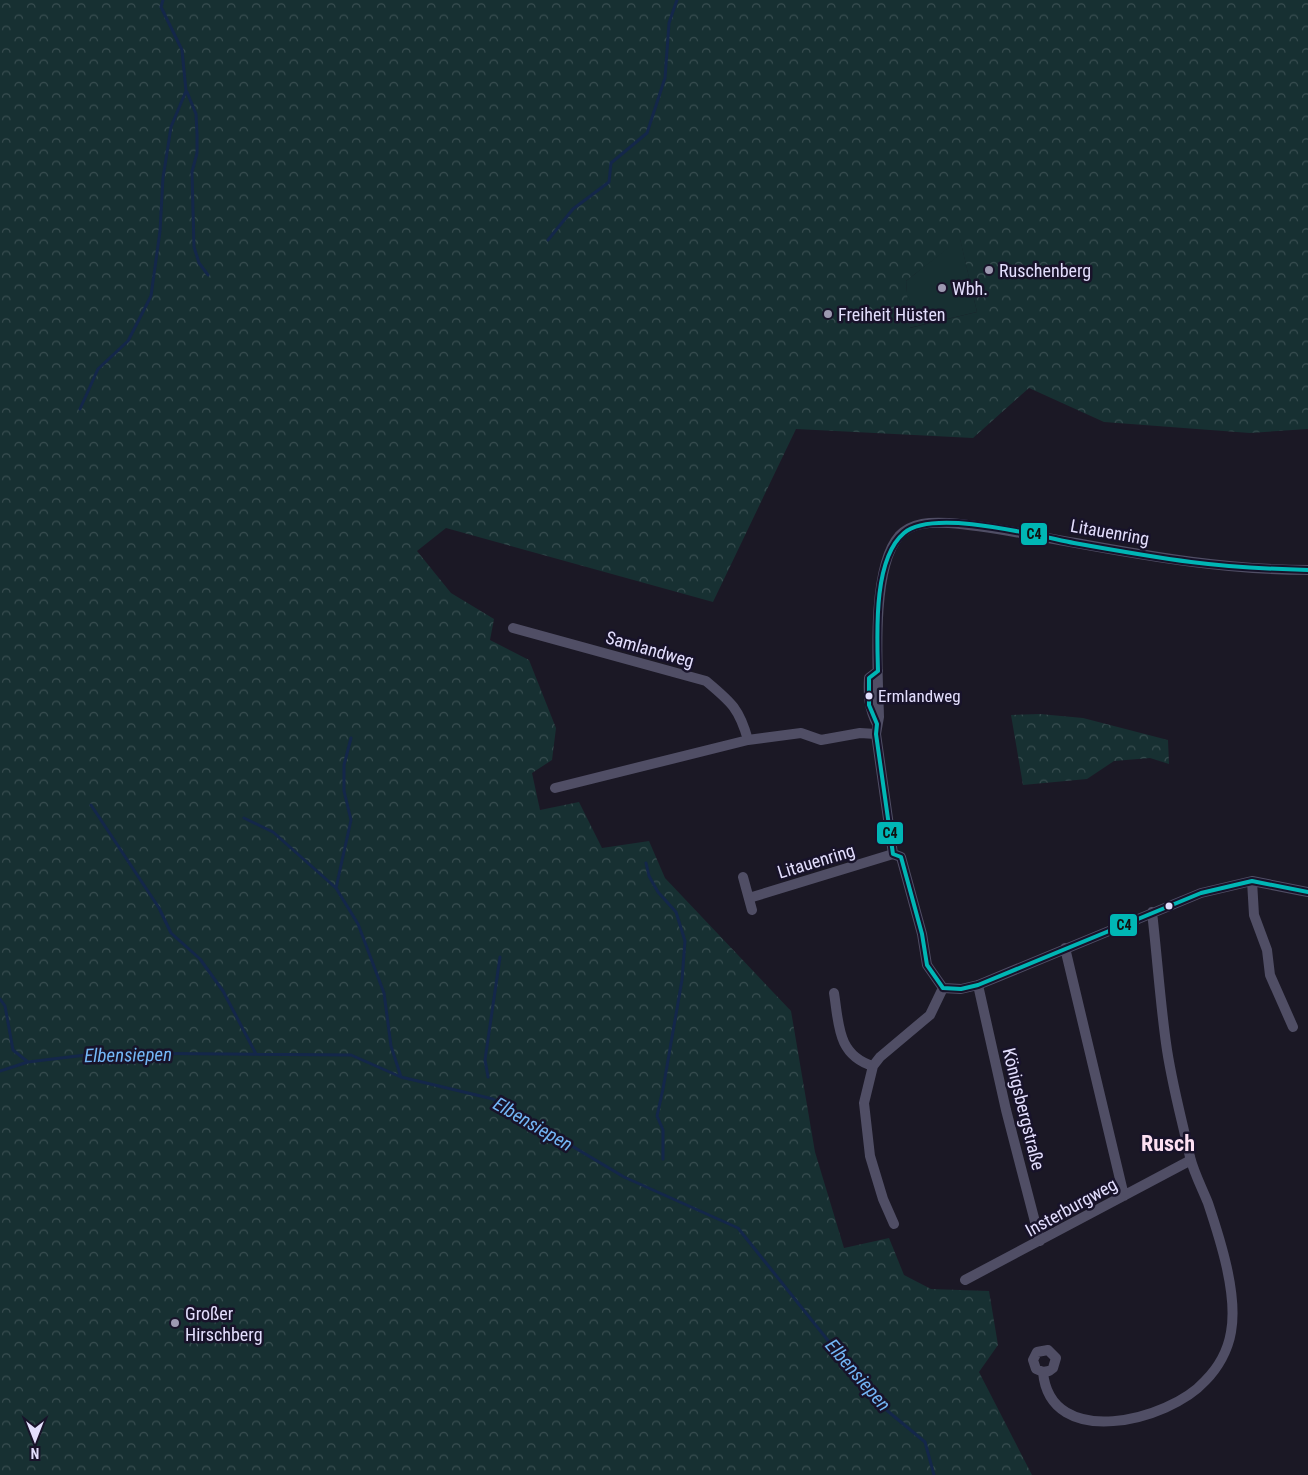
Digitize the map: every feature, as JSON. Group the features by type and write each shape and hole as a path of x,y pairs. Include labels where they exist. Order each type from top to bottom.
{"street":[{"name":"Litauenring","path":"893,854 877,729 870,711 868,684 869,678 878,671 879,604 887,559 900,536 919,524 948,523 1018,532 1198,563 1262,569 1308,570"},
{"name":"Samlandweg","path":"514,628 706,682 727,699 741,716 748,740"},
{"path":"555,788 748,740 801,733 821,740 877,729"},
{"name":"Litauenring","path":"749,898 893,854 901,857 922,934 927,965 943,988"},
{"path":"743,877 752,910"},
{"path":"894,1224 883,1199 867,1140 864,1103 873,1066 880,1057 930,1015 943,988 961,989 978,985 1201,893 1252,881 1308,892"},
{"path":"1252,881 1254,915 1267,950 1270,975 1293,1028"},
{"path":"1043,1372 1045,1389 1056,1405 1069,1413 1085,1420 1127,1421 1151,1414 1181,1400 1205,1382 1223,1358 1231,1333 1234,1307 1223,1257 1208,1205 1191,1160 1166,1044 1152,912"},
{"path":"1065,948 1124,1196"},
{"name":"Königsbergstraße","path":"978,985 1006,1110 1040,1241"},
{"path":"834,993 843,1044 858,1062 873,1066"},
{"name":"Insterburgweg","path":"965,1280 1191,1160"}],"green space":[{"path":"0,0 1308,0 1308,429 1250,433 1104,422 1029,388 973,438 796,429 713,602 446,528 417,551 451,593 494,619 490,640 529,660 556,728 552,760 532,773 540,810 579,802 602,848 649,841 665,878 791,1011 815,1152 844,1248 889,1238 904,1275 931,1289 989,1291 998,1345 979,1372 1032,1475 0,1475","holes":["960,239 977,312 910,328 906,281"]},
{"path":"960,238 977,312 909,328 906,281"},
{"path":"1040,714 1083,718 1168,740 1169,764 1150,758 1114,761 1087,779 1023,785 1011,715"}],"waterway":[{"path":"80,409 98,369 128,341 151,296 160,231 163,178 171,127 186,91 182,50 161,7 163,0"},
{"path":"548,240 573,209 609,182 611,163 647,133 665,78 669,23 677,0"},
{"path":"187,92 196,114 197,134 197,153 192,172 194,247 199,263 208,275"},
{"path":"336,888 351,820 344,791 344,765 351,738"},
{"path":"91,805 159,908 171,933 200,959 223,991 256,1054"},
{"path":"244,818 273,832 336,888 358,924 384,993 391,1046 401,1077"},
{"path":"646,863 649,876 658,892 676,912 685,941 682,980 657,1116 663,1130 663,1159"},
{"path":"488,1077 485,1060 500,957"},
{"path":"0,999 5,1006 13,1050 28,1062"},
{"name":"Elbensiepen","path":"0,1071 28,1062 102,1053 351,1055 401,1077 493,1099 624,1177 738,1228 878,1403 925,1442 934,1475"}],"transit line":[{"name":"C4","path":"878,671 877,637 882,578 894,545 904,533 918,526 938,523 961,523 1012,530 1089,546 1176,560 1206,564 1308,570"},
{"name":"C4","path":"878,671 869,678 869,705 877,724 876,734 893,854 901,857 922,934 927,965 943,988"},
{"name":"C4","path":"943,988 961,989 978,985 1201,893 1252,881 1308,892"}],"place":[{"name":"Ruschenberg","path":"989,270"},
{"name":"Wbh.","path":"942,288"},
{"name":"Freiheit Hüsten","path":"828,314"},
{"name":"Ermlandweg","path":"869,696"},
{"name":"Großer Hirschberg","path":"175,1323"}],"district":[{"name":"Rusch","path":"1168,1143"}]}
